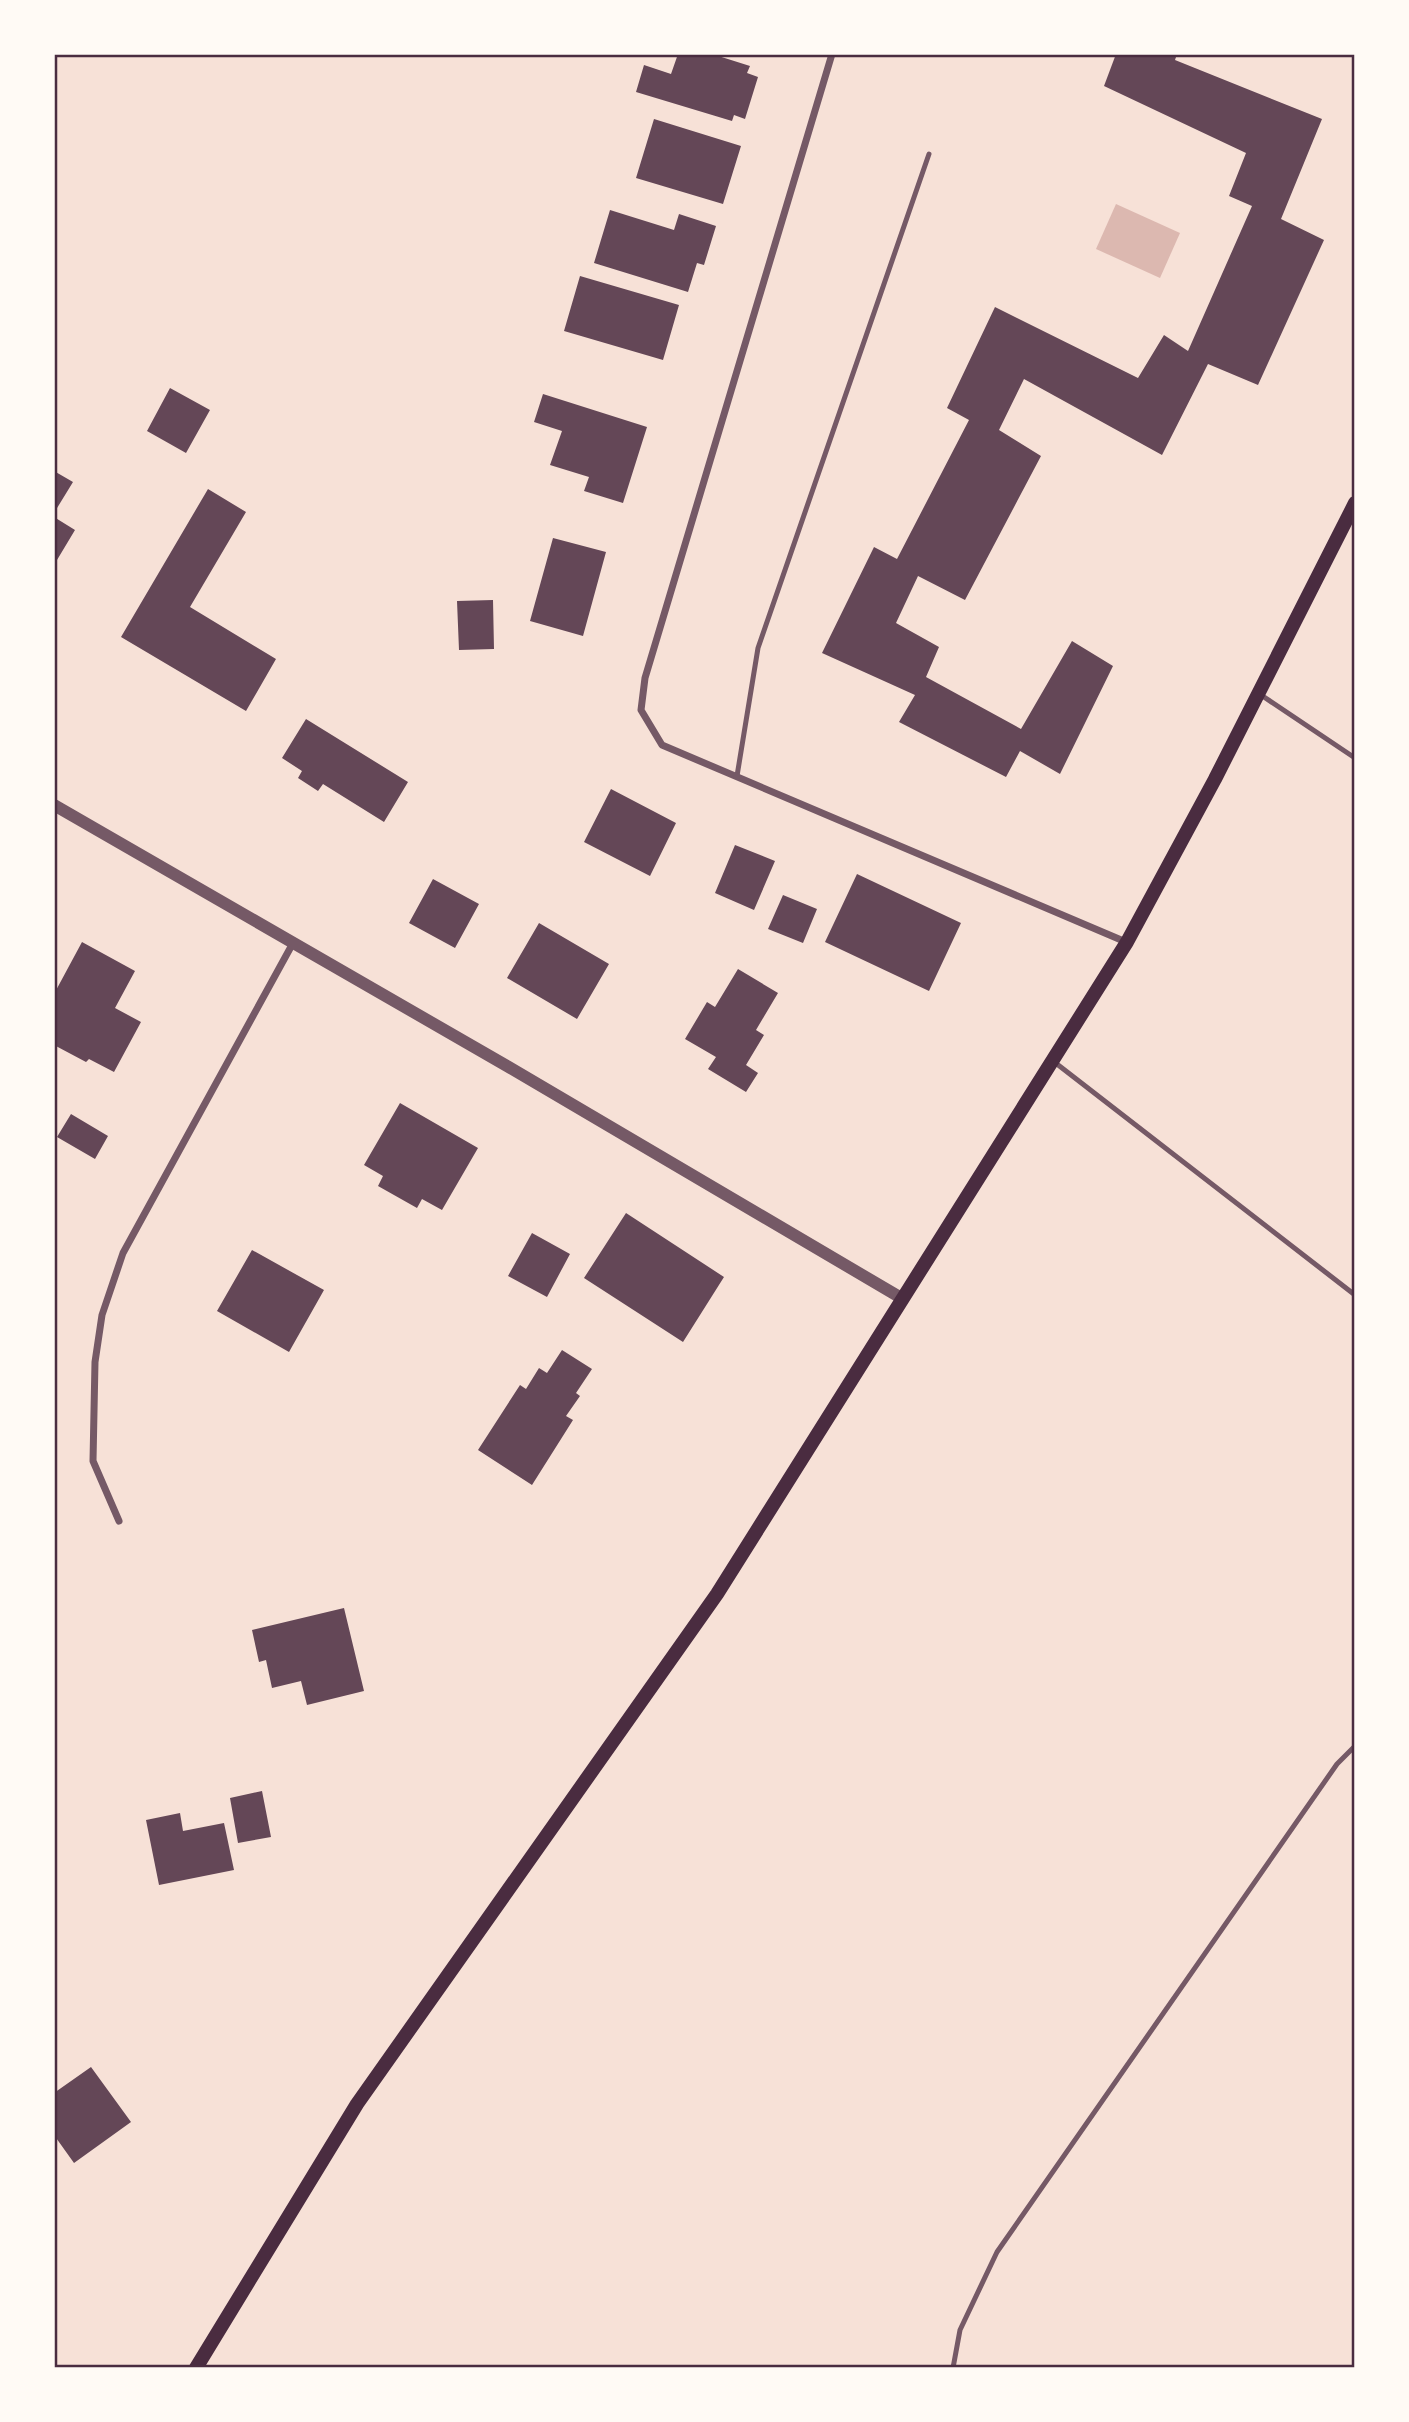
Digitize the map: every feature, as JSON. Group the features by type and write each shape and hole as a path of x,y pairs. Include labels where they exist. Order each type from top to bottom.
{"main road":[{"path":"195,2368 357,2104 717,1594 1053,1061 1127,942 1215,779 1355,503"}],"street":[{"path":"832,54 645,678 641,710 662,745 1127,942"},
{"path":"54,805 519,1072 903,1299"},
{"path":"119,1521 93,1461 95,1362 102,1315 123,1253 293,943"}],"lane":[{"path":"737,776 758,648 929,154"},
{"path":"1258,693 1355,758"},
{"path":"1053,1061 1355,1295"},
{"path":"953,2368 960,2330 997,2252 1337,1764 1355,1746"}],"shaded area":[{"path":"1116,204 1180,233 1160,278 1096,249"}],"building":[{"path":"678,54 712,54 750,66 747,73 758,77 745,119 734,115 732,121 636,92 644,65 671,74"},
{"path":"1116,54 1177,54 1175,60 1322,119 1281,219 1324,240 1258,385 1208,364 1162,455 1024,379 999,430 1041,456 965,600 918,576 896,623 939,647 926,677 1021,729 1072,641 1113,666 1060,774 1020,751 1006,777 899,722 915,695 822,653 874,547 897,559 969,420 947,408 995,307 1138,378 1164,335 1188,351 1252,206 1229,196 1246,153 1104,86"},
{"path":"654,119 741,146 723,204 636,178"},
{"path":"610,210 674,230 679,214 716,226 704,265 697,263 688,292 594,263"},
{"path":"580,276 679,305 663,360 564,331"},
{"path":"170,388 210,410 186,453 147,431"},
{"path":"543,394 647,427 623,503 584,491 589,477 550,465 562,431 534,422"},
{"path":"54,471 73,482 54,513"},
{"path":"208,489 246,512 190,607 276,659 246,711 121,637"},
{"path":"54,517 75,530 54,565"},
{"path":"553,538 606,552 583,636 530,621"},
{"path":"493,600 494,649 459,650 457,601"},
{"path":"306,719 408,782 384,822 323,784 318,791 298,778 302,771 282,758"},
{"path":"611,789 676,823 650,876 584,842"},
{"path":"735,845 775,861 754,910 715,893"},
{"path":"857,874 961,923 929,991 825,942"},
{"path":"433,879 479,904 455,948 409,923"},
{"path":"783,895 817,909 803,943 768,929"},
{"path":"539,923 609,964 577,1019 507,978"},
{"path":"82,942 135,971 115,1008 141,1022 114,1072 89,1059 86,1062 54,1045 54,994"},
{"path":"738,969 778,993 756,1030 764,1035 746,1065 758,1073 746,1092 708,1069 716,1057 685,1039 707,1002 715,1007"},
{"path":"400,1103 478,1148 442,1210 422,1199 417,1208 378,1186 383,1176 364,1165"},
{"path":"71,1114 108,1136 95,1159 57,1137"},
{"path":"626,1213 724,1277 683,1342 584,1278"},
{"path":"532,1233 570,1254 547,1297 508,1276"},
{"path":"252,1250 324,1290 289,1352 217,1311"},
{"path":"562,1350 592,1369 576,1393 580,1396 566,1416 573,1420 532,1485 478,1450 520,1385 526,1389 539,1368 547,1373"},
{"path":"344,1608 364,1691 307,1705 301,1681 272,1688 266,1660 259,1662 252,1630"},
{"path":"262,1791 271,1837 238,1843 230,1798"},
{"path":"180,1813 183,1831 224,1823 234,1870 159,1885 146,1820"},
{"path":"91,2067 131,2122 74,2163 54,2135 54,2093"}]}
